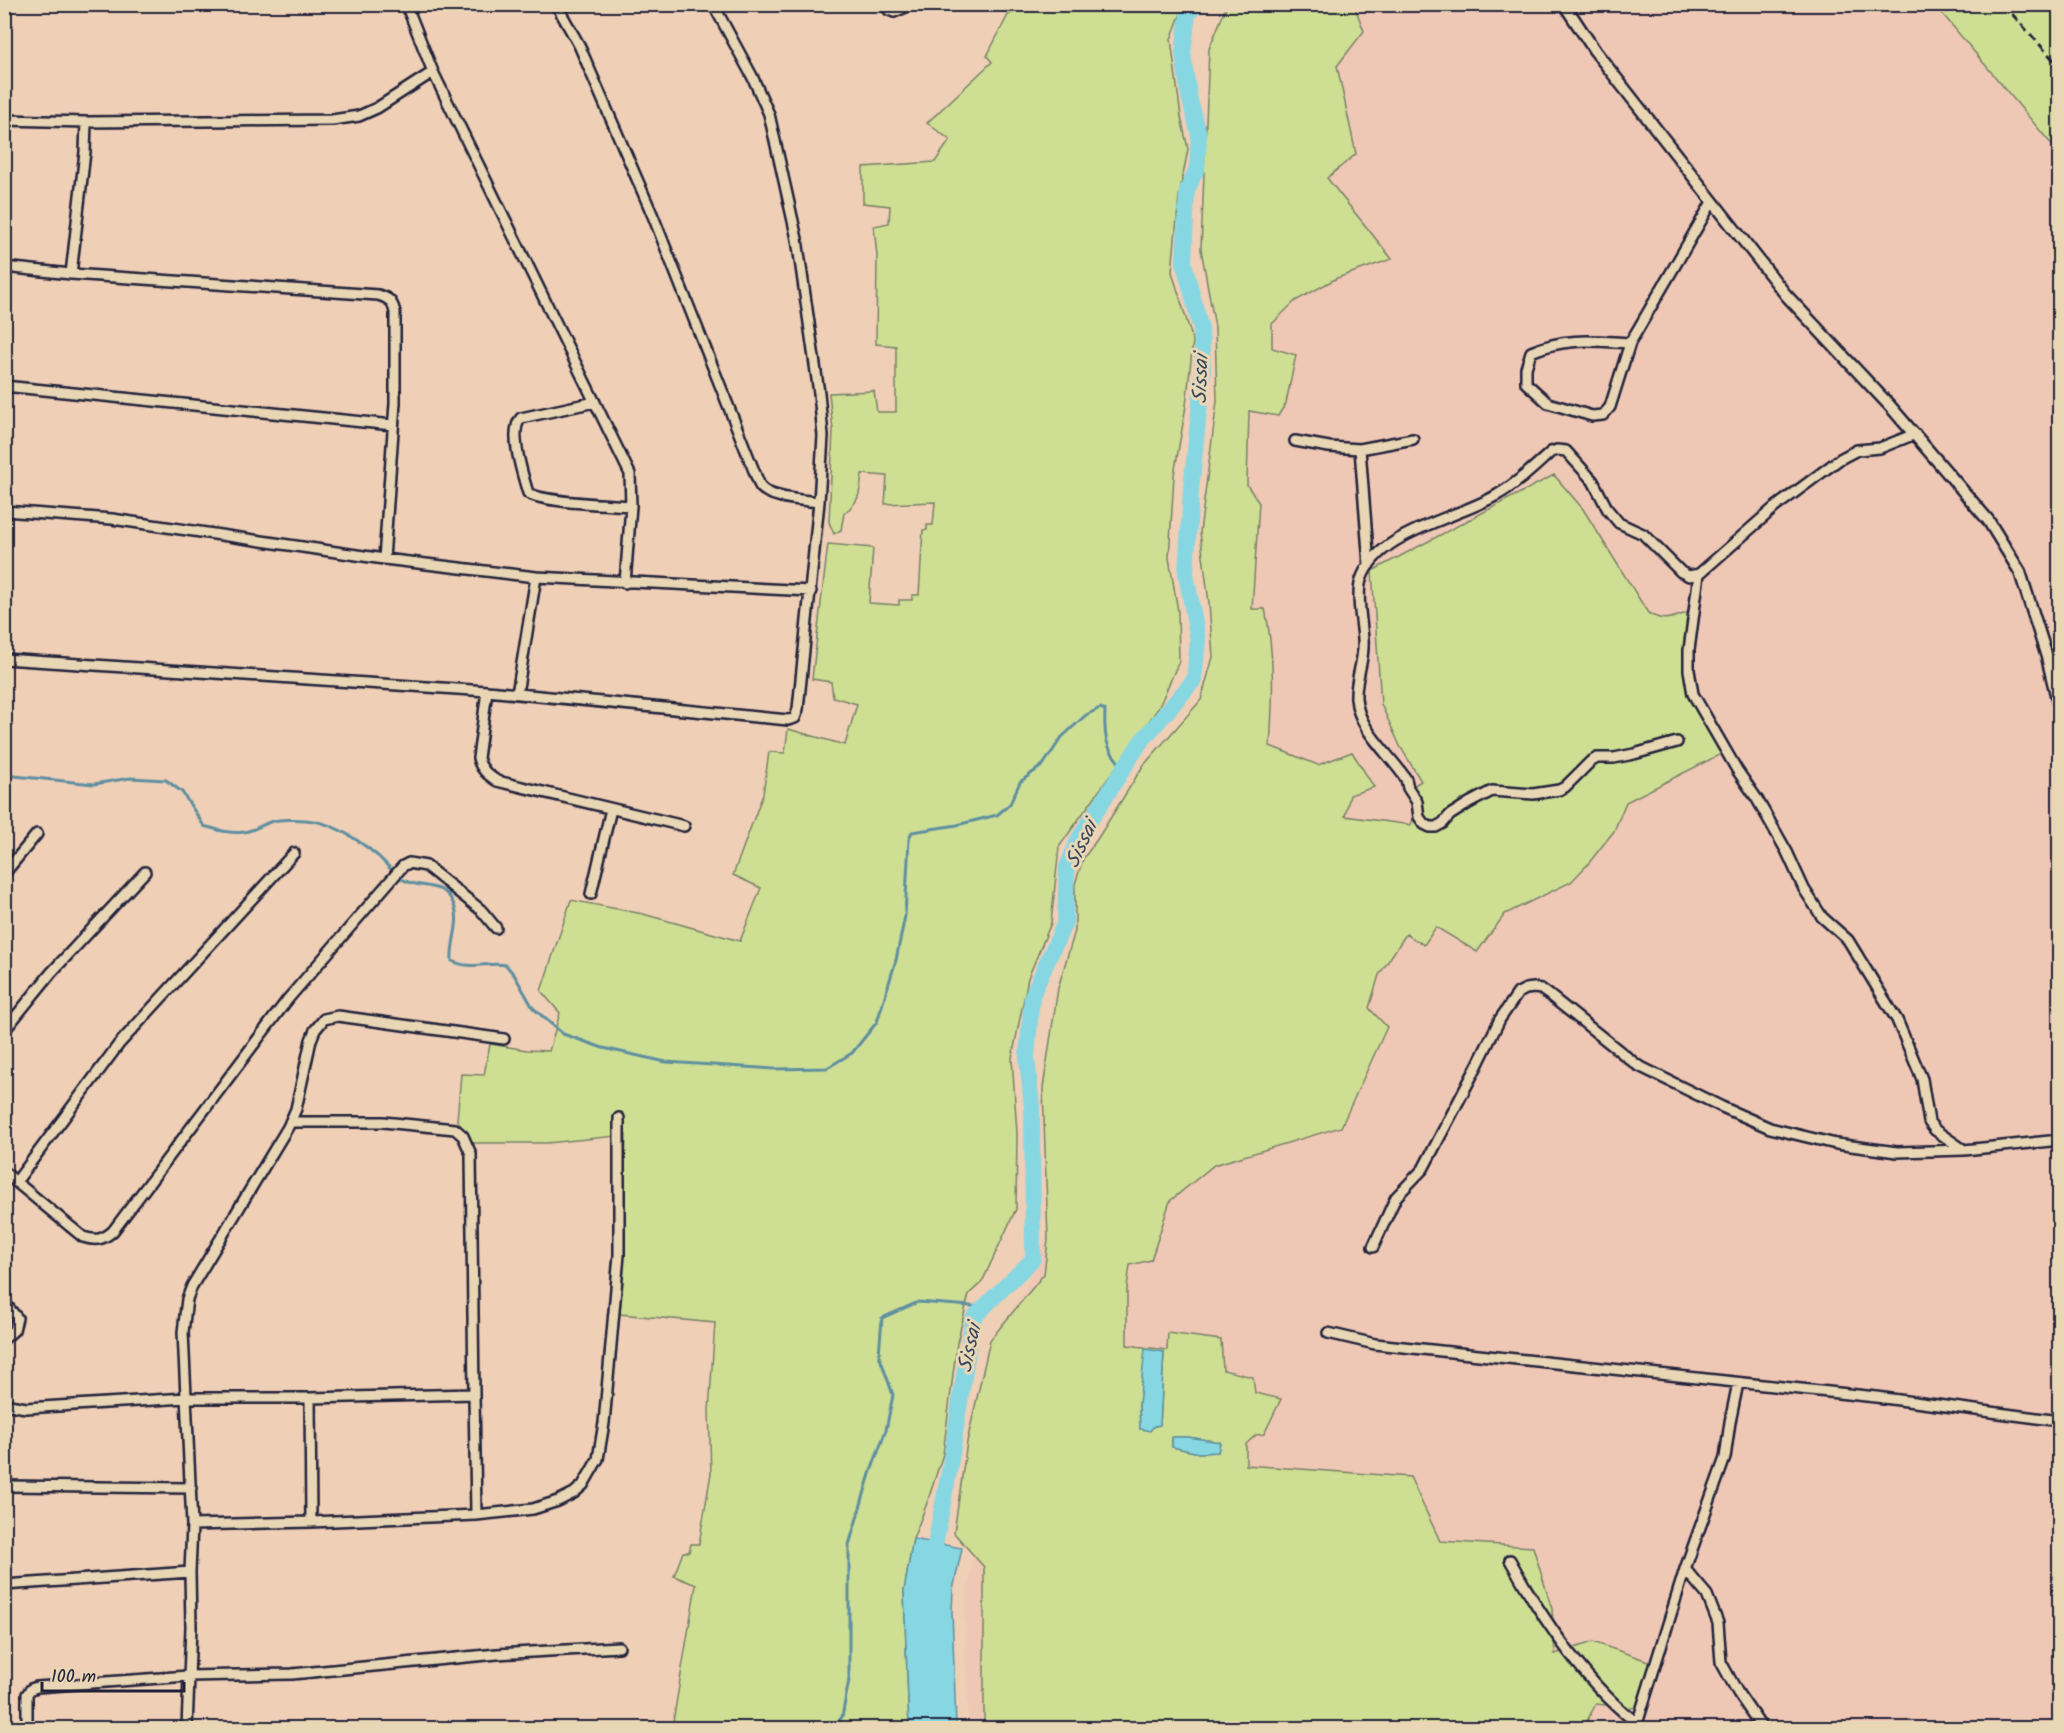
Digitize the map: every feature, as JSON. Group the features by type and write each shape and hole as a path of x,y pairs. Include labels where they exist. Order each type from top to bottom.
{"street":[{"path":"406,4 433,72 630,474 631,506 625,583"},
{"path":"556,4 579,45 653,216 760,486 763,491 771,495 819,502"},
{"path":"4,659 487,691 792,719 798,709 824,436 797,239 769,114 752,76 713,4"},
{"path":"884,4 894,12 913,4"},
{"path":"1564,4 1595,51 1785,295 1915,434 1988,520 2020,572 2047,657 2060,711"},
{"path":"4,120 86,122 332,120 359,116 377,108 433,72"},
{"path":"71,274 85,152 86,122"},
{"path":"1630,343 1579,340 1549,344 1532,352 1526,368 1526,383 1548,403 1592,416 1603,415 1610,407 1630,343 1712,202"},
{"path":"4,267 71,274 378,295 388,298 393,303 395,312 393,425 384,559"},
{"path":"4,386 393,425"},
{"path":"595,402 521,418 518,421 515,428 519,457 528,493 532,496 631,506"},
{"path":"1677,742 1624,756 1597,758 1559,790 1533,794 1492,791 1468,803 1436,827 1424,824 1419,817 1416,800 1408,788 1406,779 1366,725 1356,700 1364,649 1359,590 1361,579 1382,550 1407,535 1497,495 1551,452 1561,450 1566,451 1593,481 1608,510 1619,523 1643,534 1681,572 1689,576 1699,574 1767,514 1840,459 1857,450 1880,448 1915,434"},
{"path":"1295,441 1329,447 1359,448 1413,439"},
{"path":"1359,448 1369,565"},
{"path":"4,511 112,519 384,559 536,577 811,591"},
{"path":"1699,574 1689,650 1689,670 1693,694 1737,770 1757,799 1787,852 1804,889 1822,916 1848,940 1897,1020 1922,1079 1929,1122 1935,1131 1964,1150"},
{"path":"517,694 536,577"},
{"path":"487,691 478,758 485,773 497,782 684,826"},
{"path":"591,894 611,809"},
{"path":"4,873 37,834"},
{"path":"16,1182 119,1044 294,853"},
{"path":"4,1172 83,1237 91,1240 105,1238 113,1231 288,999 403,866 409,863 426,866 481,910 496,928"},
{"path":"4,1031 51,973 145,872"},
{"path":"1372,1247 1396,1197 1423,1169 1500,1018 1518,993 1534,988 1541,989 1637,1065 1770,1128 1836,1144 1897,1152 1964,1150 2060,1140"},
{"path":"187,1728 192,1525 183,1332 187,1299 192,1286 290,1122 296,1109 310,1040 319,1023 324,1019 338,1017 504,1039"},
{"path":"192,1525 476,1515 533,1509 558,1501 574,1493 583,1485 598,1459 604,1423 619,1255 619,1118"},
{"path":"290,1122 383,1122 455,1129 463,1136 471,1154 476,1515"},
{"path":"4,1302 17,1318 14,1330 4,1339"},
{"path":"1328,1333 1375,1344 1876,1397 2060,1421"},
{"path":"1510,1560 1530,1596 1563,1645 1601,1689 1641,1726 1685,1569 1725,1458 1738,1383"},
{"path":"4,1404 26,1408 186,1398 474,1394"},
{"path":"310,1398 311,1522"},
{"path":"4,1486 191,1488"},
{"path":"1685,1569 1707,1595 1718,1623 1721,1662 1738,1693 1762,1728"},
{"path":"4,1585 190,1572"},
{"path":"27,1728 27,1694 31,1689 37,1687 188,1676 292,1674 497,1654 620,1647"}],"shaded area":[{"path":"1247,5 1935,5 2059,153 2059,1728 969,1728 965,1616 1000,1347 1058,1210 1215,702"}],"green space":[{"path":"1030,5 1184,5 1171,39 1181,117 1188,149 1179,196 1172,272 1193,341 1186,406 1174,475 1169,558 1178,611 1179,661 1159,707 1059,847 1051,923 1028,978 1012,1058 1017,1133 1016,1209 982,1282 969,1294 957,1343 943,1454 913,1539 904,1591 909,1728 672,1728 696,1585 674,1576 683,1552 689,1552 691,1544 699,1544 711,1473 709,1411 715,1323 620,1314 626,1135 547,1143 472,1143 457,1120 461,1074 484,1075 490,1044 549,1051 560,1013 541,991 571,900 643,914 740,941 761,888 733,875 763,794 769,752 785,753 788,729 845,745 857,704 833,697 831,682 812,679 828,544 873,548 869,603 899,605 899,600 912,600 912,595 919,595 923,530 927,530 927,525 933,525 935,502 885,504 887,476 862,474 858,496 853,505 844,513 841,530 834,534 829,522 833,430 829,393 874,391 877,412 896,412 896,346 876,344 877,256 874,226 889,223 890,206 863,203 863,167 935,162 950,140 927,123 992,62 987,56 1008,15"},
{"path":"1227,5 1354,5 1364,31 1337,66 1356,154 1327,178 1392,259 1337,278 1295,301 1272,324 1272,348 1296,355 1286,403 1278,416 1249,411 1247,485 1259,503 1252,609 1265,609 1268,626 1272,677 1270,746 1318,765 1352,752 1374,787 1350,795 1345,816 1411,825 1419,801 1413,786 1421,781 1400,746 1381,704 1372,571 1554,475 1583,509 1648,613 1664,619 1689,612 1685,646 1688,695 1723,753 1626,802 1614,831 1571,882 1505,914 1477,952 1436,927 1424,945 1406,934 1379,975 1369,1008 1387,1027 1341,1127 1214,1165 1170,1201 1151,1260 1130,1265 1127,1287 1127,1345 1167,1350 1168,1333 1221,1340 1223,1370 1253,1377 1255,1393 1281,1399 1264,1434 1256,1435 1246,1444 1246,1465 1410,1477 1440,1541 1533,1547 1552,1609 1555,1654 1593,1642 1651,1662 1636,1708 1596,1704 1583,1728 984,1728 984,1567 954,1533 967,1442 990,1340 1044,1274 1048,1240 1043,1088 1058,988 1075,931 1075,884 1083,859 1143,766 1201,700 1213,657 1200,532 1217,401 1215,327 1201,249 1209,49","holes":["1164,1352 1160,1425 1150,1430 1140,1429 1139,1404 1142,1381","1172,1437 1220,1442 1218,1452 1199,1453 1172,1447"]},
{"path":"1935,5 2059,5 2059,153 2058,152"}],"water":[{"path":"1145,1349 1164,1352 1160,1425 1154,1426 1150,1431 1140,1429 1139,1404"},
{"path":"1172,1437 1220,1442 1218,1452 1199,1453 1172,1447"},
{"path":"913,1539 962,1548 953,1590 952,1610 956,1728 909,1728 904,1591"}],"waterway":[{"name":"Sissai","path":"931,1566 949,1472 973,1318 1033,1259 1032,1108 1027,1057 1032,996 1065,922 1067,867 1079,838 1140,743 1194,680 1198,640 1186,574 1191,489 1203,372 1201,329 1184,263 1187,191 1197,168 1199,135 1189,96 1183,53 1188,14 1197,4"},
{"path":"4,775 94,784 130,778 166,780 182,792 204,826 229,832 247,831 270,822 293,819 326,824 363,844 402,879 435,888 447,894 455,907 457,922 452,961 466,965 506,965 533,1008 563,1034 603,1048 666,1062 774,1069 827,1068 852,1053 877,1022 896,960 905,916 909,839 912,832 957,825 997,815 1010,804 1020,782 1043,765 1062,737 1086,715 1100,708 1105,710 1109,748 1124,768"},
{"path":"833,1728 842,1717 849,1680 849,1545 886,1430 893,1395 879,1355 882,1318 918,1302 985,1307"}],"railway":[{"path":"2003,4 2060,67"}]}
